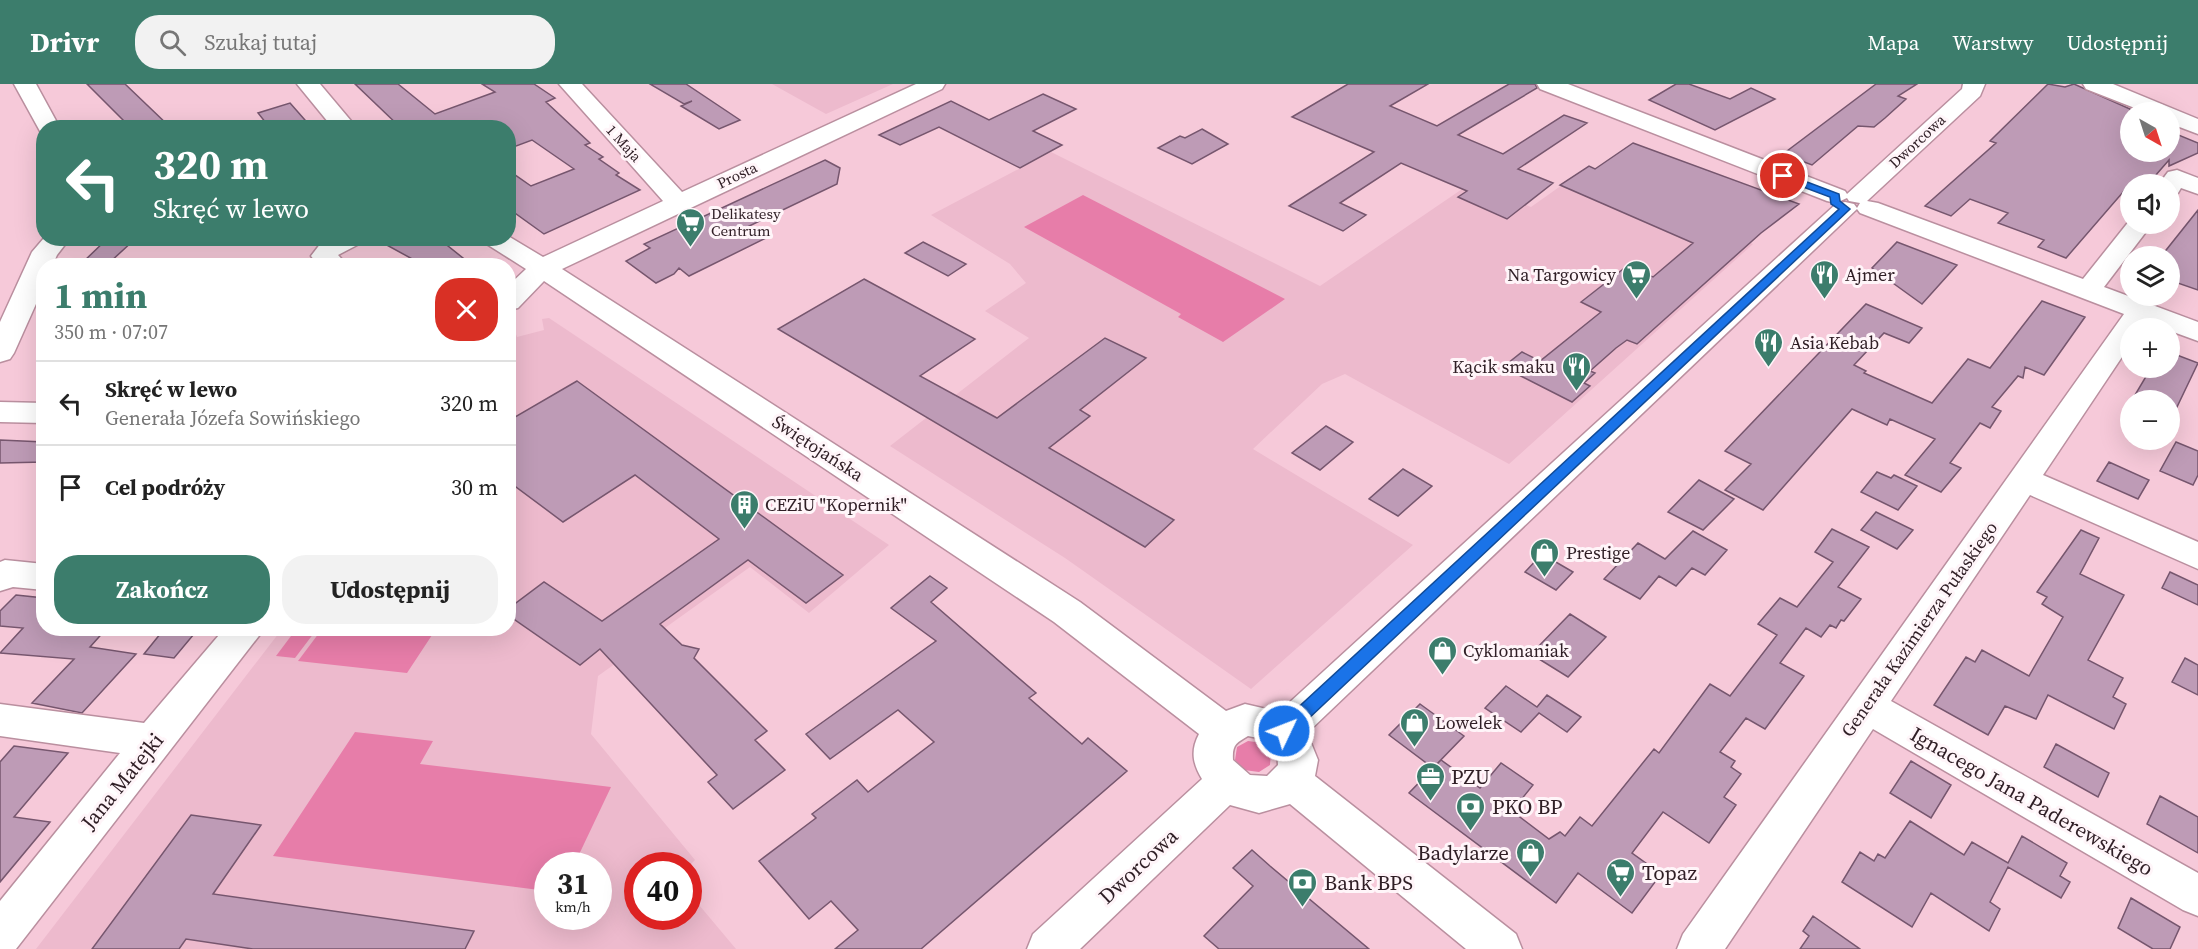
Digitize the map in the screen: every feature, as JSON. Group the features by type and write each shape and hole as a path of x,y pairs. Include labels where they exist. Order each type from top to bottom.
{"street":[{"path":"25,84 45,120"},
{"path":"308,84 339,120"},
{"name":"1 Maja","path":"570,84 678,202"},
{"name":"Prosta","path":"541,269 678,202 934,84"},
{"path":"1548,84 1852,202 2198,332"},
{"name":"Dworcowa","path":"1284,731 1972,91 1974,84"},
{"path":"2094,84 2138,102"},
{"path":"2180,120 2198,127"},
{"path":"2180,178 2198,187"},
{"path":"2088,290 2132,234"},
{"path":"326,258 324,256 334,246"},
{"name":"Świętojańska","path":"506,246 571,286 1067,612 1222,730"},
{"path":"516,294 541,269"},
{"path":"0,354 36,272"},
{"name":"Generała Kazimierza Pułaskiego","path":"1699,949 2140,310"},
{"path":"0,412 36,413"},
{"path":"2024,479 2198,555"},
{"path":"3,575 36,577"},
{"name":"Jana Matejki","path":"5,921 240,636"},
{"name":"Ignacego Jana Paderewskiego","path":"1866,706 2198,896"},
{"path":"0,720 153,741"},
{"path":"1245,720 1272,724 1284,731 1298,750 1297,772 1281,790 1254,795 1239,791 1226,783 1212,762 1211,750 1222,730 1245,720"},
{"path":"1291,781 1500,949"},
{"name":"Dworcowa","path":"1049,949 1226,783"}],"shaded area":[{"path":"772,84 893,84 826,114"},
{"path":"1051,152 1320,286 1471,183 1531,207 1579,173 1753,244 1509,464 1345,374 1322,384 1253,449 1413,545 1251,689 1065,558 890,446 1029,338 985,311 1026,283 1010,264 931,215"},
{"path":"1083,195 1285,299 1223,342 1178,317 1181,314 1024,227"},
{"path":"549,318 889,545 809,613 750,567 598,676 591,734 688,852 624,852 624,930 702,930 702,908 736,949 36,949 277,636 516,636 516,334 517,337 544,330 542,319"},
{"path":"291,636 312,636 295,658 276,656"},
{"path":"317,636 431,636 407,673 298,661"},
{"path":"355,732 433,741 420,764 611,787 580,852 534,852 534,889 273,856"},
{"path":"1248,741 1262,743 1271,753 1270,765 1259,772 1244,770 1235,760 1237,747"}],"building":[{"path":"87,84 125,84 163,120 123,120"},
{"path":"355,84 398,84 435,114 495,92 482,84 534,84 555,98 546,102 590,143 585,145 603,157 599,159 619,173 616,175 640,190 544,234 516,214 516,176 531,186 574,169 532,140 516,146 516,120 393,120"},
{"path":"650,84 686,84 740,120 719,129 681,106 692,101 684,104"},
{"path":"1348,84 1428,84 1390,106 1437,126 1509,84 1535,84 1537,88 1458,135 1503,154 1564,115 1587,123 1518,169 1553,183 1507,219 1458,197 1467,191 1401,163 1340,203 1366,215 1343,231 1289,206 1374,152 1292,117"},
{"path":"1676,84 1689,84 1730,99 1751,88 1775,99 1715,130 1649,100"},
{"path":"1876,84 1917,84 1898,96 1906,99 1874,127 1858,126 1812,165 1783,154"},
{"path":"2048,84 2065,87 2074,84 2120,105 2120,162 2167,162 2157,174 2120,174 2120,196 2066,258 2038,247 2044,240 1998,223 2008,213 1970,199 1951,216 1925,206 1996,143 1990,141"},
{"path":"1043,94 1076,109 1033,131 1062,145 1020,168 939,127 900,145 879,135 951,101 989,120"},
{"path":"290,103 305,120 264,120 258,113"},
{"path":"1202,129 1228,144 1192,164 1158,148 1180,136 1185,138"},
{"path":"2180,136 2198,143 2198,153 2180,161"},
{"path":"1633,143 1799,204 1761,233 1637,344 1627,340 1616,348 1590,371 1595,373 1584,383 1590,386 1572,402 1503,367 1522,352 1540,361 1601,312 1581,302 1627,266 1653,277 1693,243 1560,185 1589,166 1595,169"},
{"path":"825,160 840,168 837,184 745,228 764,239 689,276 679,268 674,274 656,283 626,261 650,248 644,244"},
{"path":"2198,210 2198,290 2180,284 2180,246 2169,246"},
{"path":"923,242 966,264 948,276 905,253"},
{"path":"1897,242 1957,265 1922,304 1872,268"},
{"path":"100,246 127,246 114,258 87,258"},
{"path":"389,246 448,246 463,258 410,258"},
{"path":"864,279 975,339 920,376 997,418 1105,338 1146,358 1080,410 1090,416 1049,448 1174,520 1145,547 778,329"},
{"path":"2042,301 2085,317 2044,375 2025,367 2023,378 2018,376 1992,407 2001,411 1990,428 1980,423 1950,463 1961,468 1941,492 1905,475 1935,439 1890,419 1887,425 1852,409 1763,510 1725,490 1751,464 1725,451 1866,304 1922,328 1909,343 1884,333 1854,365 1866,371 1864,373 1932,403 1968,359 1990,368"},
{"path":"2180,356 2198,363 2180,401 2180,390 2138,390 2145,378 2180,378"},
{"path":"577,381 843,575 806,603 748,560 660,624 682,645 699,649 694,658 767,731 755,740 785,770 733,809 708,782 717,775 600,649 580,665 516,621 516,603 544,582 602,621 719,539 635,475 563,522 516,487 516,416"},
{"path":"1326,426 1353,442 1320,470 1292,453"},
{"path":"0,440 36,442 36,462 0,463"},
{"path":"2180,444 2198,451 2198,475 2193,485 2160,471 2172,450 2180,450"},
{"path":"2109,462 2149,480 2138,499 2097,481"},
{"path":"1403,469 1432,486 1398,516 1369,499"},
{"path":"1877,472 1891,478 1894,475 1917,486 1898,510 1861,492"},
{"path":"1699,480 1734,499 1703,530 1668,512"},
{"path":"1876,512 1913,530 1897,549 1861,530"},
{"path":"1832,529 1869,547 1838,587 1861,599 1844,621 1841,620 1836,628 1830,625 1821,637 1806,628 1780,663 1804,676 1765,729 1746,718 1720,752 1735,761 1731,767 1741,774 1724,797 1736,805 1709,843 1663,812 1632,853 1661,874 1632,913 1578,873 1556,903 1409,793 1441,760 1480,788 1501,763 1533,785 1512,811 1549,839 1560,832 1565,836 1580,817 1592,826 1654,749 1659,753 1710,684 1730,696 1777,635 1758,624 1780,598 1797,607 1833,562 1815,552"},
{"path":"2081,530 2099,538 2080,574 2124,595 2088,660 2123,678 2113,697 2126,704 2114,729 2048,695 2036,719 2005,706 1988,735 1934,705 1966,657 1975,662 1982,650 2029,676 2063,617 2042,604 2047,597 2037,592"},
{"path":"1693,531 1727,550 1705,575 1692,568 1676,586 1659,576 1640,599 1604,579 1638,543 1665,559"},
{"path":"1542,554 1573,572 1556,590 1525,572"},
{"path":"2170,572 2198,585 2198,605 2162,588"},
{"path":"930,576 947,588 931,602 1036,693 1029,698 1082,744 1088,738 1127,771 921,949 835,949 858,930 831,901 809,919 759,861 816,818 812,814 857,780 868,792 934,742 898,710 830,759 806,734 936,641 891,608"},
{"path":"16,595 36,597 36,636 100,636 90,647 136,654 82,713 32,703 74,659 0,653 23,628 0,626 0,611"},
{"path":"1570,614 1606,637 1568,677 1531,654"},
{"path":"159,636 192,636 174,658 144,654"},
{"path":"2185,658 2198,665 2198,695 2172,682"},
{"path":"1506,686 1537,707 1547,695 1581,717 1567,732 1539,713 1521,732 1485,708"},
{"path":"1420,704 1464,736 1433,768 1389,735"},
{"path":"2056,744 2109,773 2098,797 2044,767"},
{"path":"14,746 68,753 14,817 50,822 0,882 0,762"},
{"path":"1911,761 1951,785 1931,818 1890,793"},
{"path":"2160,796 2198,817 2198,853 2147,824"},
{"path":"191,815 261,825 213,894 474,931 465,949 253,949 186,939 179,949 92,949"},
{"path":"1910,821 1964,855 1972,842 2008,863 2022,836 2067,863 2060,876 2070,882 2061,898 2008,867 1990,902 2000,909 1989,931 1931,893 1912,927 1842,882 1860,852 1874,861 1878,854 1885,858"},
{"path":"1252,850 1369,949 1219,949 1204,936 1253,886 1233,868"},
{"path":"2131,898 2180,927 2170,949 2153,949 2118,928"},
{"path":"1813,916 1860,949 1800,949 1809,936 1803,931"}],"place":[{"name":"Delikatesy Centrum","path":"690,248"},
{"name":"Na Targowicy","path":"1637,300"},
{"name":"Ajmer","path":"1824,300"},
{"name":"Asia Kebab","path":"1769,368"},
{"name":"Kącik smaku","path":"1576,392"},
{"name":"CEZiU \"Kopernik\"","path":"744,530"},
{"name":"Prestige","path":"1545,578"},
{"name":"Cyklomaniak","path":"1442,676"},
{"name":"Lowelek","path":"1414,748"},
{"name":"PZU","path":"1430,802"},
{"name":"PKO BP","path":"1471,832"},
{"name":"Badylarze","path":"1530,878"},
{"name":"Topaz","path":"1621,898"},
{"name":"Bank BPS","path":"1303,908"}],"route":[{"path":"1284,731 1630,406 1845,209 1835,202 1836,196 1783,176"}]}
